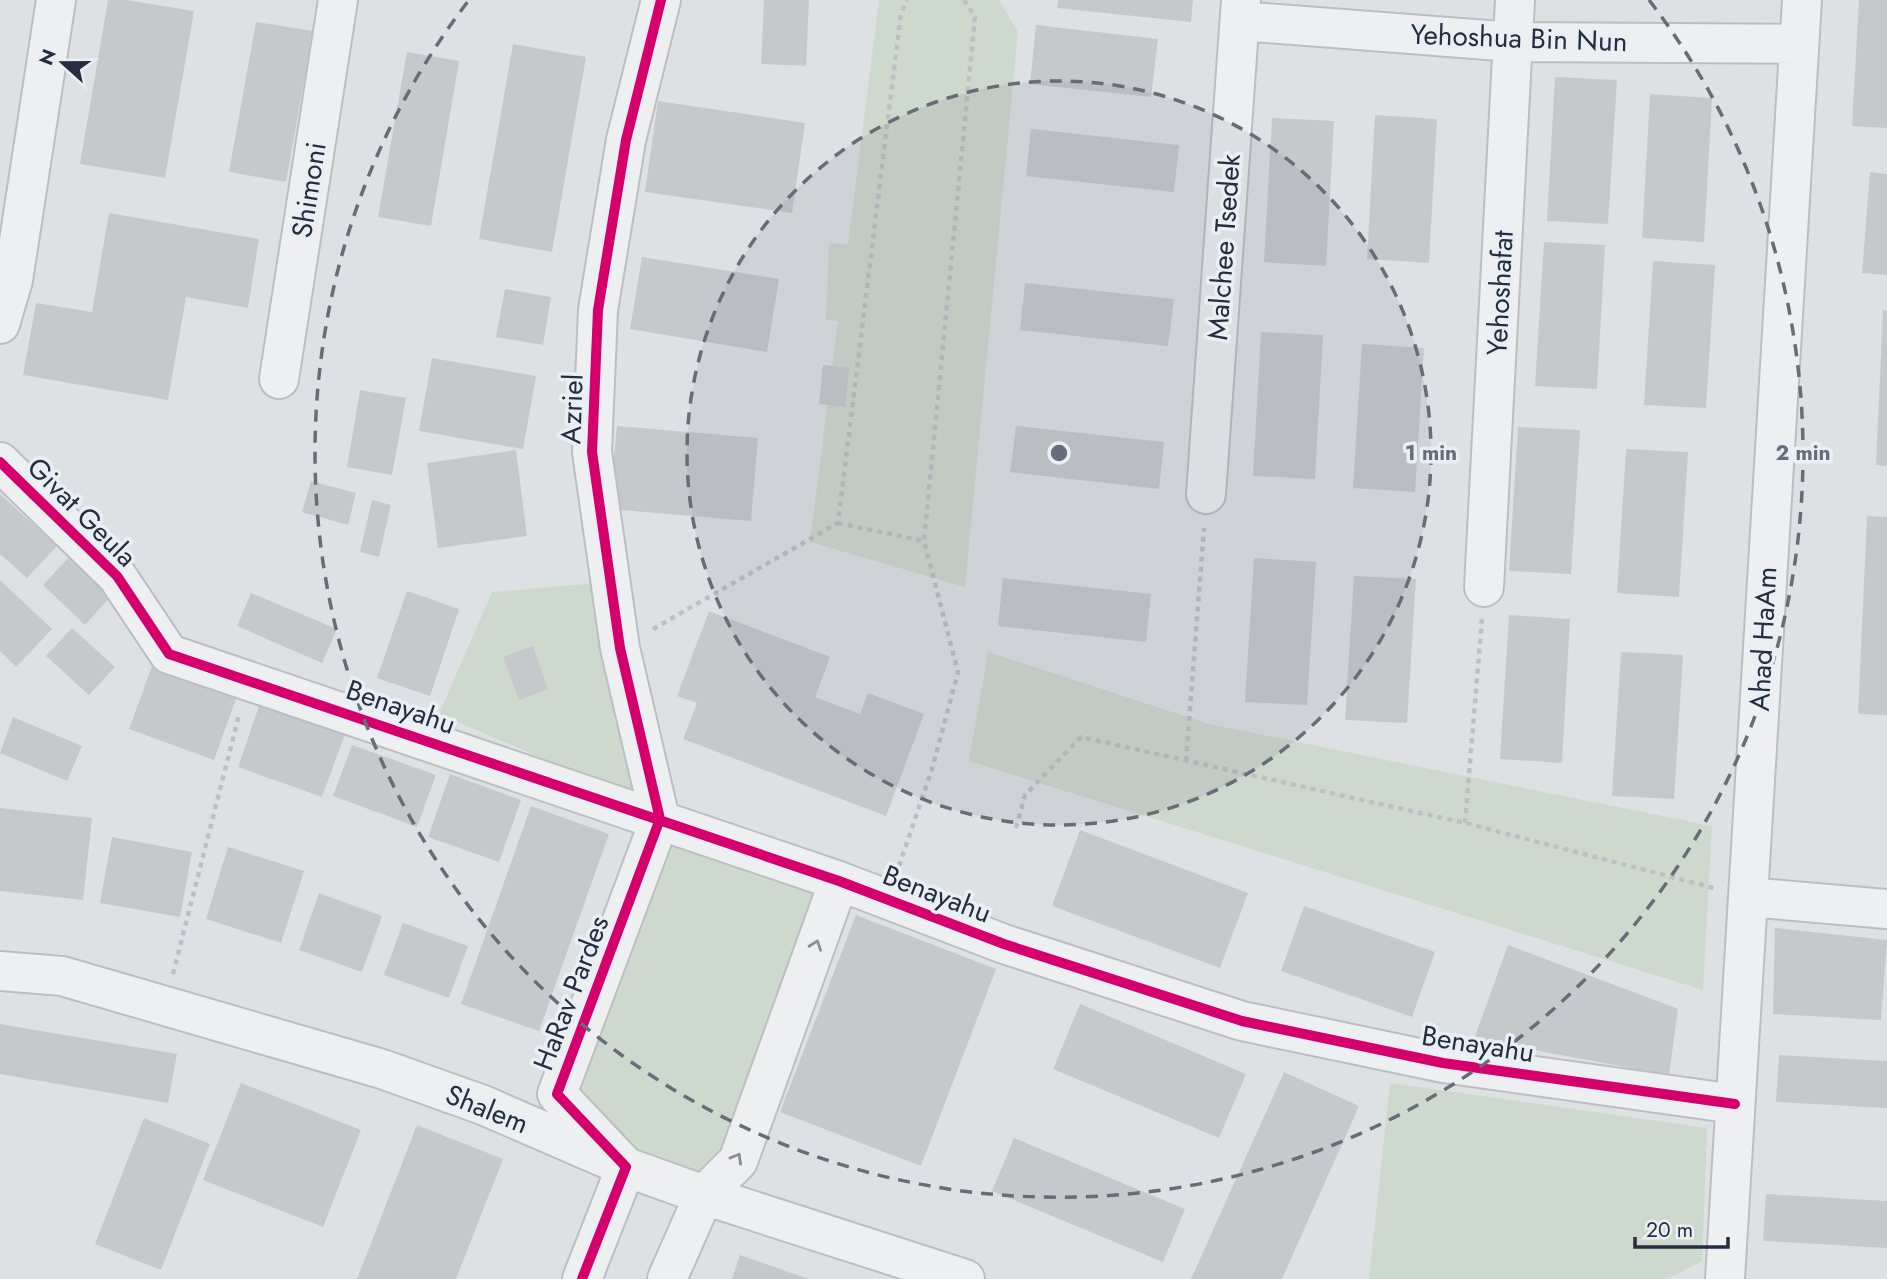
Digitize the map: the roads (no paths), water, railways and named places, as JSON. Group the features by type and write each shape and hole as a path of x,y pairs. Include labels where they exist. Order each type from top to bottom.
{"street":[{"path":"0,324 13,280 56,0"},
{"name":"Shimoni","path":"279,379 338,0"},
{"name":"Azriel","path":"660,819 620,648 592,452 598,310 626,140 661,0"},
{"name":"Yehoshafat","path":"1484,587 1515,0"},
{"name":"Ahad HaAm","path":"1725,1279 1802,0"},
{"name":"Yehoshua Bin Nun","path":"1240,11 1513,41 1799,44"},
{"name":"Malchee Tsedek","path":"1206,494 1240,11"},
{"name":"Givat Geula","path":"0,461 117,576 154,631"},
{"name":"Benayahu","path":"154,631 169,653 839,881 1004,944 1242,1021 1443,1063 1735,1104"},
{"name":"HaRav Pardes","path":"557,1094 660,819"},
{"path":"667,1279 704,1195 738,1161 839,881"},
{"path":"1748,897 1887,909"},
{"name":"Shalem","path":"0,971 62,975 382,1069 483,1105 626,1167 704,1195 965,1279"},
{"name":"HaRav Pardes","path":"483,1105 557,1094"},
{"name":"HaRav Pardes","path":"557,1094 626,1167"},
{"path":"582,1279 626,1167"}]}
